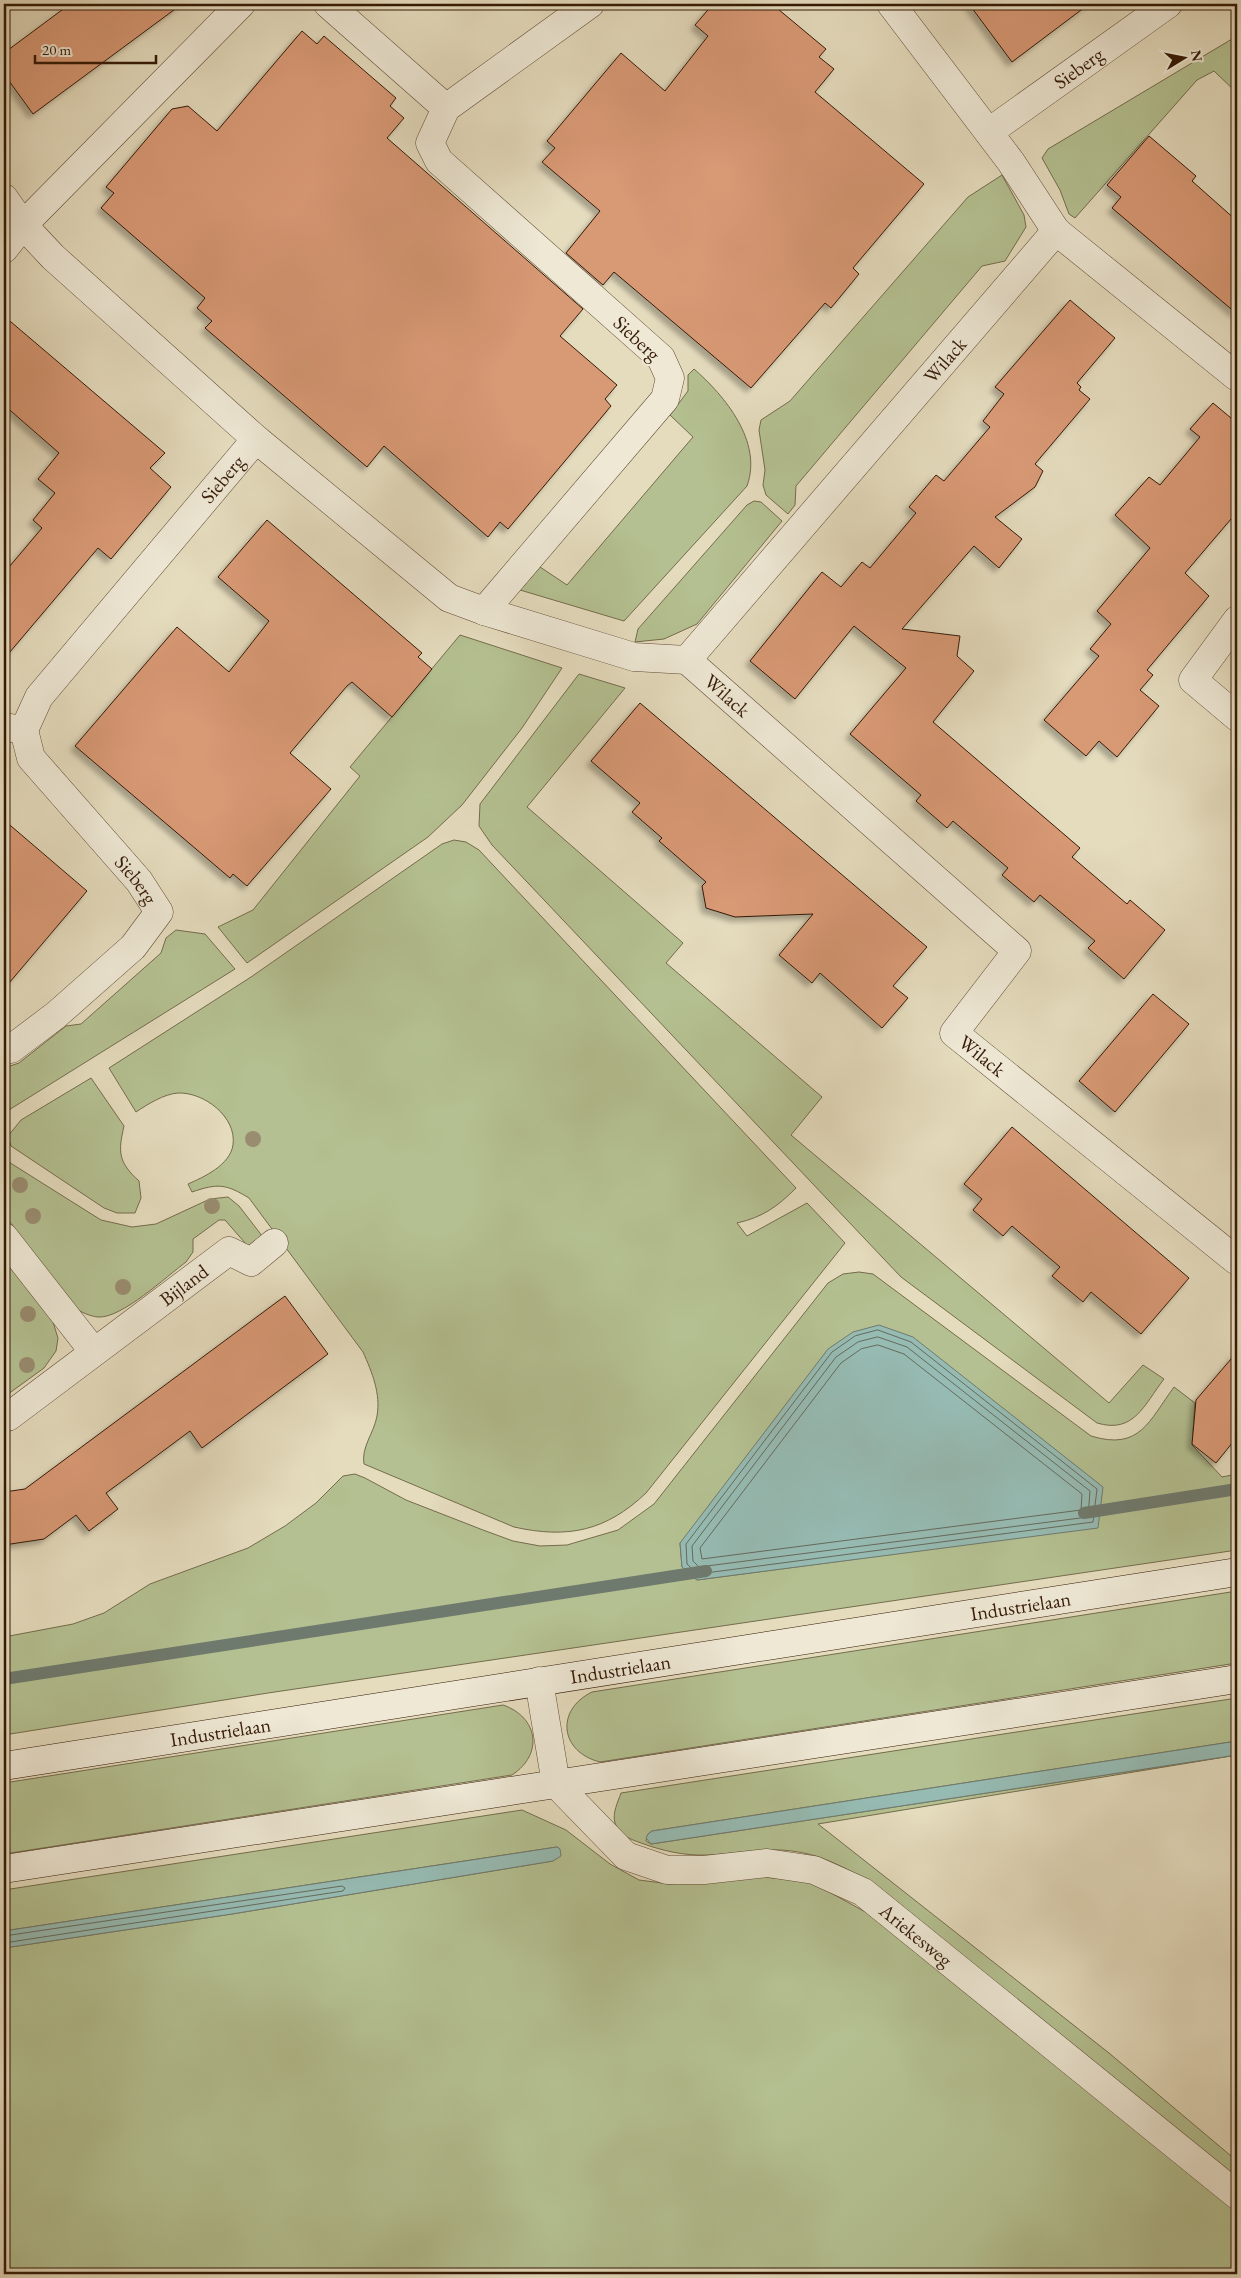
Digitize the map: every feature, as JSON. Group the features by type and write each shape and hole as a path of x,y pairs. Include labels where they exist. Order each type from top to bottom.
{"street":[{"path":"4,249 23,225 241,4"},
{"path":"328,4 446,108"},
{"name":"Sieberg","path":"484,611 665,399 670,378 661,358 438,161 430,143 446,108 590,4"},
{"path":"891,4 989,132 1056,231 1237,377"},
{"name":"Sieberg","path":"989,132 1168,4"},
{"name":"Sieberg","path":"4,198 23,225 54,257 256,439 449,598 484,611 634,658 687,660"},
{"name":"Wilack","path":"1056,231 687,660 1017,951 954,1033 1237,1261"},
{"name":"Sieberg","path":"4,1050 11,1049 56,1015 132,947 159,912 139,881 31,758 14,729 256,439"},
{"path":"1237,620 1193,680 1237,717"},
{"path":"4,1237 94,1352"},
{"name":"Bijland","path":"4,1417 8,1416 229,1250 251,1262 274,1243"},
{"name":"Industrielaan","path":"4,1766 1237,1572"},
{"path":"4,1869 1237,1679"},
{"path":"539,1681 556,1784"},
{"name":"Ariekesweg","path":"556,1784 626,1856 667,1870 704,1870 768,1863 814,1870 863,1892 1237,2195"}],"green space":[{"path":"1237,36 1237,93 1214,71 1197,80 1075,218 1069,214 1060,190 1042,158 1048,149"},
{"path":"1002,175 1024,215 1026,227 1005,261 982,266 796,486 795,505 788,514 766,495 763,485 765,470 759,430 761,420 790,401 968,197"},
{"path":"694,369 718,392 738,421 750,453 751,469 747,486 624,621 520,590 540,567 567,585 693,437 670,415 688,391 688,375"},
{"path":"754,501 761,502 782,521 697,624 664,639 635,642 638,629 747,505"},
{"path":"460,635 562,668 522,728 462,805 428,837 247,963 218,927 253,910 360,776 350,767"},
{"path":"579,674 625,688 527,807 683,943 666,963 822,1097 791,1135 1109,1403 1143,1365 1164,1379 1144,1407 1129,1421 1110,1425 1097,1423 901,1277 492,845 479,826 480,804"},
{"path":"454,840 466,842 479,850 796,1188 769,1210 755,1218 737,1223 747,1236 807,1203 845,1243 646,1493 631,1506 601,1524 569,1532 534,1531 514,1527 364,1464 364,1452 377,1416 378,1400 370,1367 363,1352 249,1198 222,1186 209,1187 192,1192 188,1184 201,1178 227,1159 233,1145 230,1125 217,1108 198,1097 188,1094 178,1093 162,1097 136,1112 109,1068 251,977 442,844"},
{"path":"176,930 205,934 235,969 4,1113 4,1068 19,1063 66,1026 81,1024 161,953 166,938"},
{"path":"91,1078 124,1126 121,1156 127,1168 139,1181 141,1198 135,1213 117,1213 104,1208 11,1146 8,1136 21,1120"},
{"path":"4,1159 101,1220 132,1227 156,1224 210,1199 228,1197 239,1206 266,1241 253,1252 225,1220 219,1220 193,1239 193,1252 186,1262 143,1296 108,1316 91,1316 73,1307 4,1214"},
{"path":"4,1254 52,1319 58,1338 56,1351 44,1368 4,1397"},
{"path":"859,1272 873,1274 1091,1436 1108,1440 1132,1436 1142,1430 1150,1421 1174,1387 1195,1403 1192,1445 1222,1477 1237,1474 1237,1550 268,1693 4,1735 4,1637 73,1624 104,1613 150,1584 248,1548 285,1526 316,1503 343,1476 355,1474 406,1500 513,1541 540,1546 567,1545 618,1530 654,1504 828,1283 843,1274","holes":["1098,1527 697,1580 682,1567 680,1543"]},
{"path":"1237,1591 1237,1663 600,1762 587,1757 577,1749 570,1740 567,1730 568,1719 572,1709 580,1700 592,1692"},
{"path":"1237,1698 1237,1741 652,1831 648,1834 646,1841 651,1844 1237,1755 818,1824 1109,2053 1237,2161 1237,2186 860,1876 819,1857 801,1852 760,1850 699,1855 666,1851 622,1834 614,1819 621,1793"},
{"path":"503,1705 524,1718 530,1727 533,1737 529,1757 512,1775 4,1854 4,1783"},
{"path":"522,1810 566,1830 610,1864 639,1880 670,1884 759,1877 805,1880 898,1930 1237,2207 1237,2274 4,2274 4,1948 232,1914 553,1861 560,1849 557,1847 4,1931 4,1890"}],"water":[{"path":"879,1325 913,1337 1103,1487 1098,1528 697,1580 682,1567 680,1543 828,1349 853,1332"},
{"path":"1237,1741 1237,1755 651,1844 646,1838 652,1831"},
{"path":"557,1847 560,1849 561,1856 553,1861 232,1914 4,1948 4,1931"}],"building":[{"path":"70,4 182,4 33,114 4,74 4,53"},
{"path":"713,4 772,4 826,49 819,57 834,69 815,92 924,184 853,268 859,274 831,308 825,303 751,388 614,272 603,285 566,253 600,211 542,162 555,148 547,141 621,53 665,91 708,36 695,25"},
{"path":"969,4 1089,4 1012,62"},
{"path":"302,31 317,44 324,36 396,98 390,106 404,118 387,138 583,309 560,336 617,385 605,399 611,406 508,529 500,522 488,537 384,446 367,467 205,328 212,321 197,308 205,298 101,208 114,193 106,187 172,109 188,106 217,131"},
{"path":"1149,136 1196,176 1192,181 1237,221 1237,314 1112,208 1121,197 1107,185"},
{"path":"1070,300 1115,338 1077,383 1081,387 1079,390 1090,399 1035,464 1043,471 1035,487 995,517 1022,539 999,568 974,546 902,629 960,636 957,656 974,671 933,722 1080,848 1072,857 1127,904 1130,900 1165,930 1124,979 1088,948 1095,941 1040,895 1034,902 1002,875 1008,868 953,821 947,828 916,801 921,795 850,734 906,668 854,626 795,699 750,661 822,572 841,587 862,562 870,568 916,513 909,507 936,475 944,481 990,427 983,421 1004,394 995,387"},
{"path":"4,316 165,453 150,468 171,487 111,559 98,548 4,659 4,573 42,528 33,520 55,493 38,479 59,453 4,405"},
{"path":"1213,403 1237,423 1237,512 1185,573 1209,596 1147,670 1153,675 1140,690 1159,706 1117,757 1099,741 1086,756 1044,720 1099,656 1090,649 1111,624 1097,611 1150,548 1115,515 1149,477 1160,485 1200,437 1190,429"},
{"path":"267,520 422,653 418,657 432,669 392,717 352,682 347,686 290,753 331,789 247,886 233,874 230,878 75,746 177,627 229,672 269,621 218,577"},
{"path":"640,703 927,947 893,986 908,998 882,1028 820,973 812,983 779,955 813,914 735,917 706,908 702,886 706,882 659,841 662,838 632,812 640,803 591,761"},
{"path":"4,820 87,891 4,989"},
{"path":"1153,994 1189,1024 1115,1112 1079,1081"},
{"path":"1012,1127 1189,1278 1141,1334 1091,1292 1083,1302 1052,1276 1060,1267 1012,1226 1003,1236 973,1210 982,1199 964,1184"},
{"path":"285,1296 328,1354 202,1448 190,1431 106,1493 118,1509 89,1531 76,1515 44,1539 4,1545 4,1492 25,1489"},
{"path":"1237,1352 1237,1437 1216,1463 1192,1444 1196,1400"}],"waterway":[{"path":"1084,1513 1237,1489"},
{"path":"4,1679 706,1571"}]}
